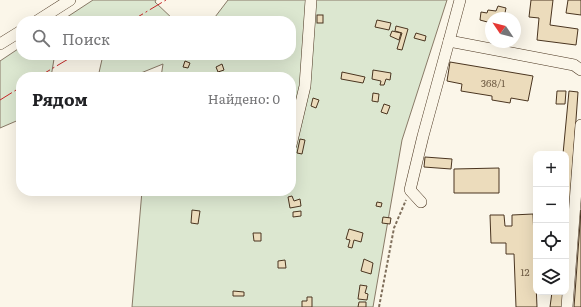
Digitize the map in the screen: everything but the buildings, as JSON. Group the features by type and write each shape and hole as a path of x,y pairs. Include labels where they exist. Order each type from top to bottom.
{"street":[{"path":"45,16 70,0"},
{"path":"296,124 305,86 311,0"},
{"path":"421,202 410,190 460,0"},
{"path":"0,44 16,34"},
{"path":"449,41 574,65 581,70"},
{"path":"567,307 581,125"}],"path":[{"path":"379,307 394,228 410,190"}],"green space":[{"path":"93,0 156,0 155,2 170,16 69,16"},
{"path":"228,0 447,0 402,140 373,307 132,307 142,196 296,196 296,72 162,72 163,64 143,72 99,72 102,60 296,60 296,16 216,16"},
{"path":"16,50 16,60 54,60 52,72 16,72 16,121 0,128 0,61"}],"power":[{"path":"139,16 166,0"},
{"path":"46,72 67,60"},
{"path":"0,100 16,90"}]}
